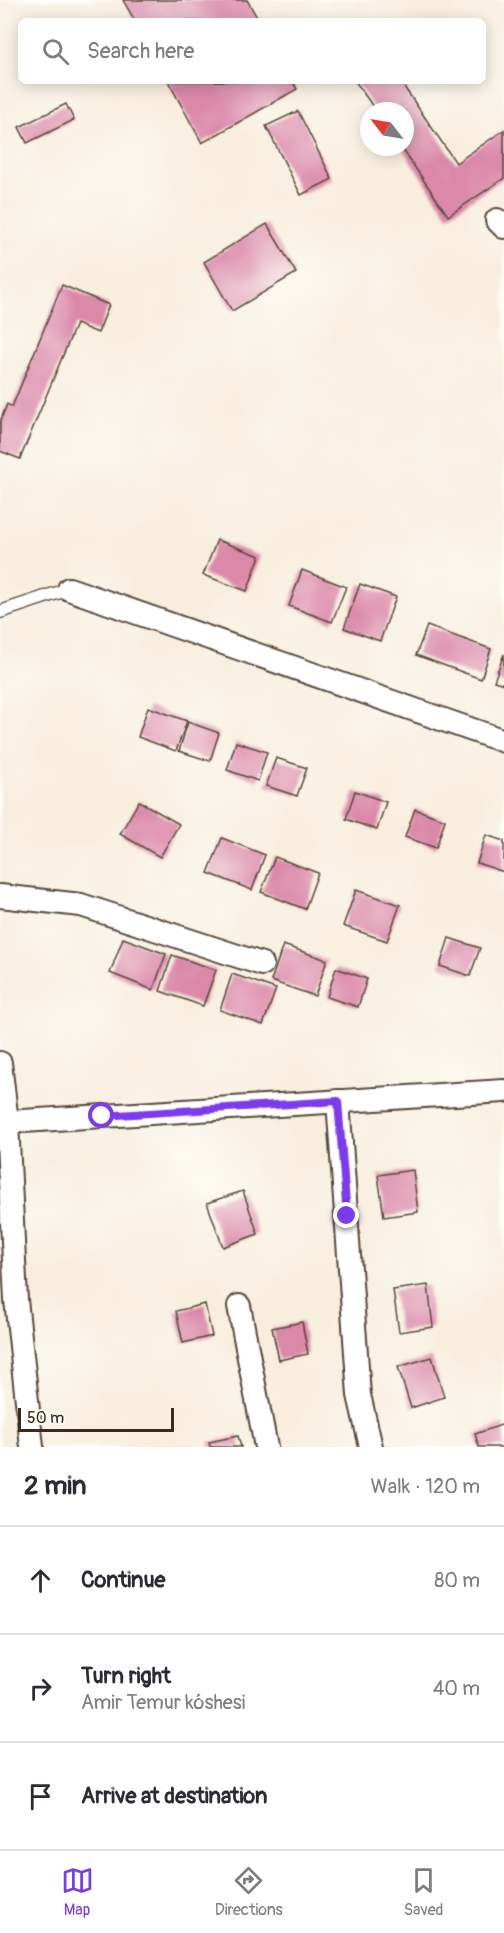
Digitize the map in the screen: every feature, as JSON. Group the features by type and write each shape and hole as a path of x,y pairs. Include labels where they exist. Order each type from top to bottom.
{"street":[{"path":"69,589 504,741"},
{"path":"0,896 81,905 262,964"},
{"path":"0,1063 7,1122 16,1299 32,1447"},
{"path":"7,1122 504,1091"},
{"path":"338,1101 359,1395 371,1447"},
{"path":"239,1306 266,1447"}],"lane":[{"path":"0,612 69,589"}],"building":[{"path":"123,0 247,0 257,18 133,18"},
{"path":"170,84 294,84 297,89 202,143"},
{"path":"357,84 402,84 456,163 504,130 504,178 448,216 407,156 414,156 414,102 370,102"},
{"path":"66,104 74,120 27,143 19,127"},
{"path":"298,111 332,179 301,195 266,126"},
{"path":"267,224 296,273 232,311 204,262"},
{"path":"62,285 109,305 98,333 76,324 20,459 0,451 0,422 7,404 12,407"},
{"path":"217,540 260,556 247,591 203,575"},
{"path":"302,570 346,587 332,622 289,606"},
{"path":"360,584 396,597 380,641 344,628"},
{"path":"427,626 491,649 481,679 416,655"},
{"path":"504,654 504,684 494,681"},
{"path":"148,707 187,721 176,751 138,737"},
{"path":"188,722 219,733 210,761 179,751"},
{"path":"236,742 267,752 258,781 227,770"},
{"path":"276,758 307,768 297,796 266,786"},
{"path":"355,791 386,802 377,830 346,819"},
{"path":"139,801 179,824 160,857 120,834"},
{"path":"415,809 445,820 436,848 405,837"},
{"path":"486,835 504,841 504,872 477,863"},
{"path":"222,838 265,855 252,890 208,873"},
{"path":"275,857 318,873 305,909 261,892"},
{"path":"356,890 400,905 387,941 343,926"},
{"path":"123,938 166,954 153,990 110,973"},
{"path":"449,938 480,948 470,976 440,966"},
{"path":"283,945 327,960 315,996 271,981"},
{"path":"172,955 216,970 203,1006 160,991"},
{"path":"336,968 367,979 358,1007 327,997"},
{"path":"232,974 276,989 263,1025 220,1010"},
{"path":"413,1170 418,1212 384,1217 378,1175"},
{"path":"243,1191 258,1234 223,1247 207,1203"},
{"path":"428,1285 433,1327 399,1332 393,1290"},
{"path":"205,1304 212,1336 183,1343 176,1311"},
{"path":"302,1322 308,1354 279,1360 272,1328"},
{"path":"432,1357 444,1397 411,1408 398,1367"},
{"path":"504,1424 504,1447 479,1447 475,1434"},
{"path":"238,1436 241,1447 210,1447 209,1442"}],"route":[{"path":"102,1116 338,1101 347,1216"}]}
